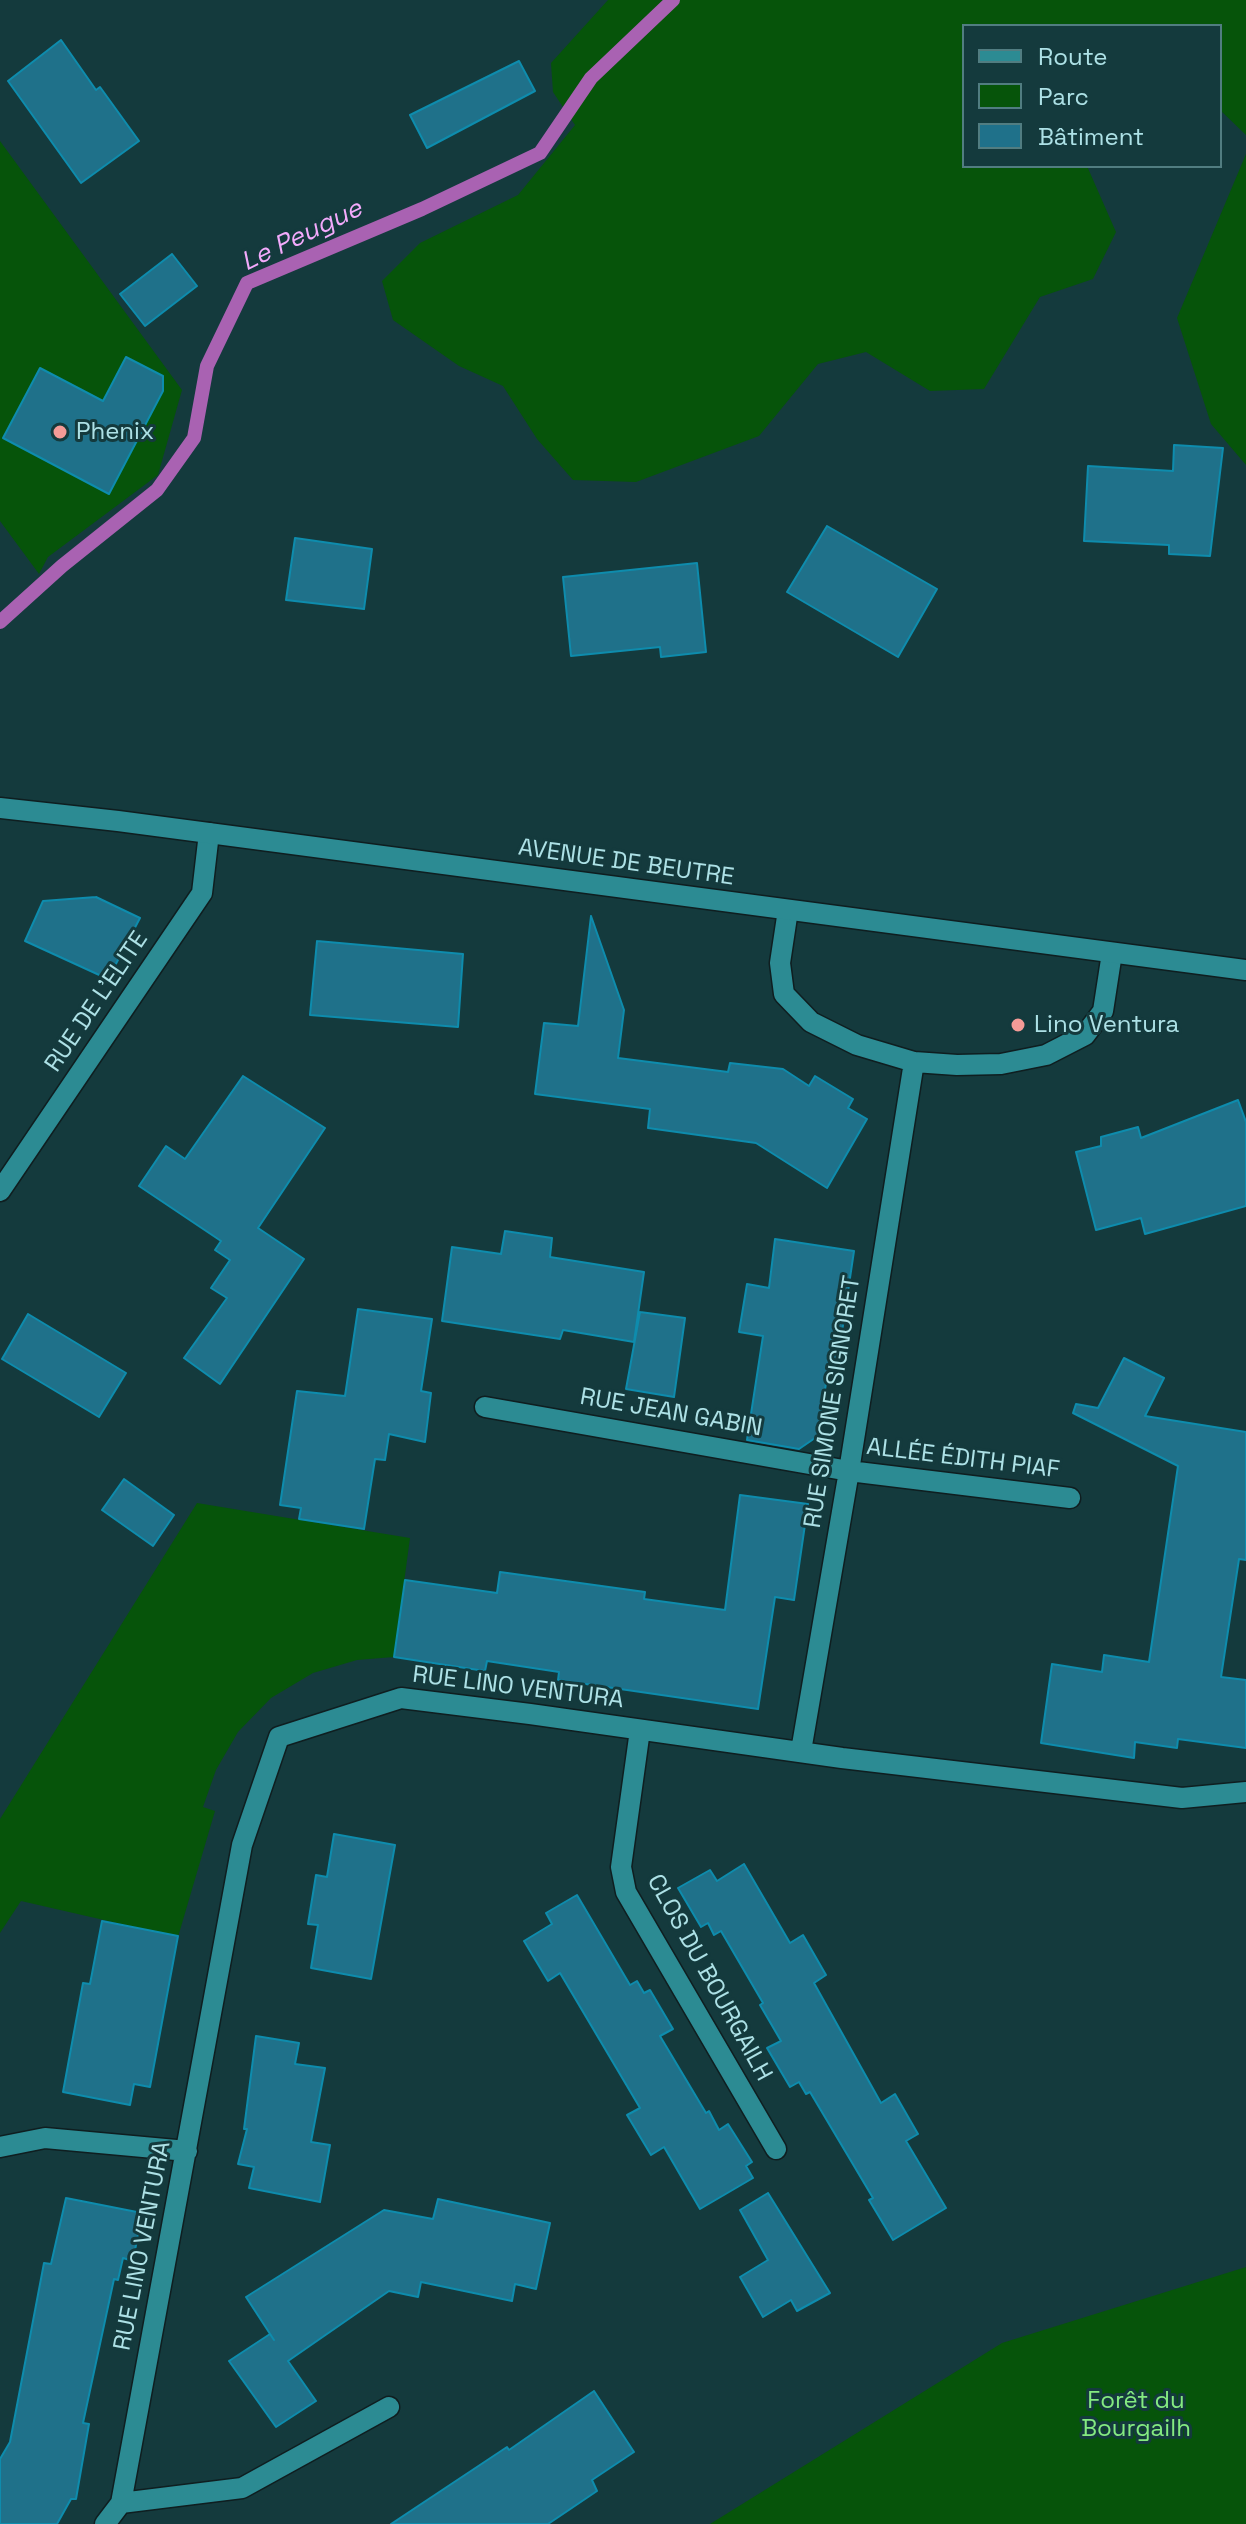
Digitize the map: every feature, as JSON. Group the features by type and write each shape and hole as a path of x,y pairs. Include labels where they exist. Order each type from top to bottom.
{"street":[{"name":"AVENUE DE BEUTRE","path":"0,808 1246,970"},
{"name":"RUE DE L'ELITE","path":"0,1191 202,893 209,833"},
{"path":"788,910 780,963 784,994 811,1022 857,1045 914,1062 1001,1064 1046,1055 1085,1035 1103,1011 1112,953"},
{"name":"RUE SIMONE SIGNORET","path":"801,1751 914,1062"},
{"name":"RUE JEAN GABIN","path":"485,1407 849,1471"},
{"name":"ALLÉE ÉDITH PIAF","path":"849,1471 1070,1498"},
{"name":"RUE LINO VENTURA","path":"105,2524 121,2503 242,1845 279,1737 401,1698 842,1758 1182,1798 1246,1792"},
{"name":"CLOS DU BOURGAILH","path":"640,1730 621,1867 626,1892 776,2149"},
{"path":"0,2147 45,2138 187,2151"},
{"path":"121,2503 242,2488 389,2407"}],"green space":[{"path":"608,0 1246,0 1246,135 1222,112 1222,24 962,24 962,168 1088,168 1116,232 1093,279 1040,297 984,389 930,391 866,352 818,364 759,436 636,482 573,480 537,439 503,386 459,366 393,320 382,281 420,243 518,195 575,125 553,92 551,63"},
{"path":"0,141 182,390 158,475 48,557 39,574 0,521"},
{"path":"1246,154 1246,465 1211,424 1177,318"},
{"path":"197,1503 410,1538 394,1657 357,1660 313,1673 271,1698 238,1732 216,1770 203,1807 215,1811 178,1937 21,1901 0,1933 0,1819"},
{"name":"Forêt du Bourgailh","path":"1246,2267 1246,2524 710,2524 1002,2343"}],"building":[{"path":"61,40 96,90 100,87 139,141 81,183 8,81"},
{"path":"519,61 535,91 427,148 410,115"},
{"path":"172,254 197,286 145,326 120,294"},
{"path":"126,357 163,376 163,391 109,494 3,438 40,368 103,401"},
{"path":"1174,445 1223,448 1210,556 1169,554 1169,545 1084,541 1088,466 1173,471"},
{"path":"827,526 937,589 898,657 787,592"},
{"path":"295,538 372,549 364,609 286,600"},
{"path":"697,563 706,652 661,657 660,647 571,656 563,577"},
{"path":"96,897 140,918 108,979 25,941 43,901"},
{"path":"591,916 624,1010 618,1058 728,1072 730,1063 783,1069 809,1086 815,1076 853,1099 848,1108 867,1119 827,1188 756,1143 648,1128 650,1109 535,1094 544,1023 578,1026"},
{"path":"317,941 463,954 458,1027 310,1015"},
{"path":"243,1076 325,1128 258,1228 304,1259 220,1384 184,1358 227,1298 211,1288 230,1260 215,1250 221,1241 139,1186 166,1146 185,1159"},
{"path":"1238,1100 1246,1122 1246,1206 1145,1234 1141,1218 1096,1230 1076,1152 1101,1146 1101,1137 1138,1127 1141,1138"},
{"path":"505,1231 552,1238 550,1257 644,1272 634,1342 563,1330 560,1339 442,1321 452,1247 501,1254"},
{"path":"775,1239 854,1251 836,1372 828,1370 818,1436 799,1449 747,1440 763,1336 739,1332 747,1284 769,1288"},
{"path":"358,1309 432,1319 421,1391 431,1393 425,1442 389,1434 385,1460 375,1459 364,1529 299,1519 301,1508 280,1505 297,1391 345,1396"},
{"path":"640,1312 685,1318 674,1397 626,1389"},
{"path":"28,1314 126,1373 99,1417 2,1359"},
{"path":"1124,1358 1164,1378 1145,1416 1246,1432 1246,1560 1239,1559 1221,1677 1246,1680 1246,1748 1178,1739 1177,1748 1135,1742 1134,1758 1041,1743 1052,1664 1102,1672 1104,1655 1149,1662 1178,1466 1073,1413 1076,1404 1098,1408"},
{"path":"124,1479 174,1515 153,1546 102,1510"},
{"path":"740,1495 808,1504 794,1600 775,1597 758,1709 558,1680 559,1672 487,1661 485,1671 394,1657 405,1580 497,1593 500,1572 645,1592 644,1599 725,1610"},
{"path":"334,1834 395,1845 371,1979 311,1968 318,1925 308,1924 316,1875 327,1877"},
{"path":"744,1864 790,1943 803,1935 826,1975 814,1983 881,2103 895,2094 918,2134 906,2141 946,2208 893,2240 869,2200 873,2198 810,2092 806,2094 799,2082 790,2087 767,2048 781,2041 721,1931 714,1935 708,1923 701,1927 678,1888 710,1870 717,1881"},
{"path":"577,1895 630,1985 637,1981 644,1993 650,1990 673,2029 660,2036 706,2113 709,2111 719,2130 728,2124 752,2162 746,2166 753,2178 700,2209 664,2147 651,2155 627,2115 640,2108 560,1973 548,1981 524,1941 552,1924 546,1913"},
{"path":"102,1921 178,1936 150,2087 134,2084 130,2105 63,2092 83,1983 90,1984"},
{"path":"256,2036 299,2043 295,2064 325,2068 311,2142 330,2145 320,2202 249,2188 254,2167 238,2164 247,2129 244,2129"},
{"path":"768,2193 830,2293 797,2311 791,2300 763,2317 740,2277 768,2260 740,2210"},
{"path":"66,2198 142,2213 133,2261 123,2258 118,2280 114,2279 83,2423 89,2424 76,2499 71,2499 57,2524 0,2524 0,2459 10,2442 44,2263 51,2264"},
{"path":"438,2199 550,2223 536,2289 515,2284 512,2301 421,2282 418,2297 389,2291 288,2361 316,2401 276,2427 229,2361 270,2334 274,2340 246,2297 384,2210 433,2219"},
{"path":"594,2391 634,2452 592,2480 597,2491 548,2524 391,2524 507,2447 509,2450"}],"waterway":[{"name":"Le Peugue","path":"0,622 62,566 157,490 194,438 207,366 247,283 422,209 540,153 591,78 673,0"}],"place":[{"name":"Phenix","path":"60,432"},
{"name":"Lino Ventura","path":"1018,1025"}]}
